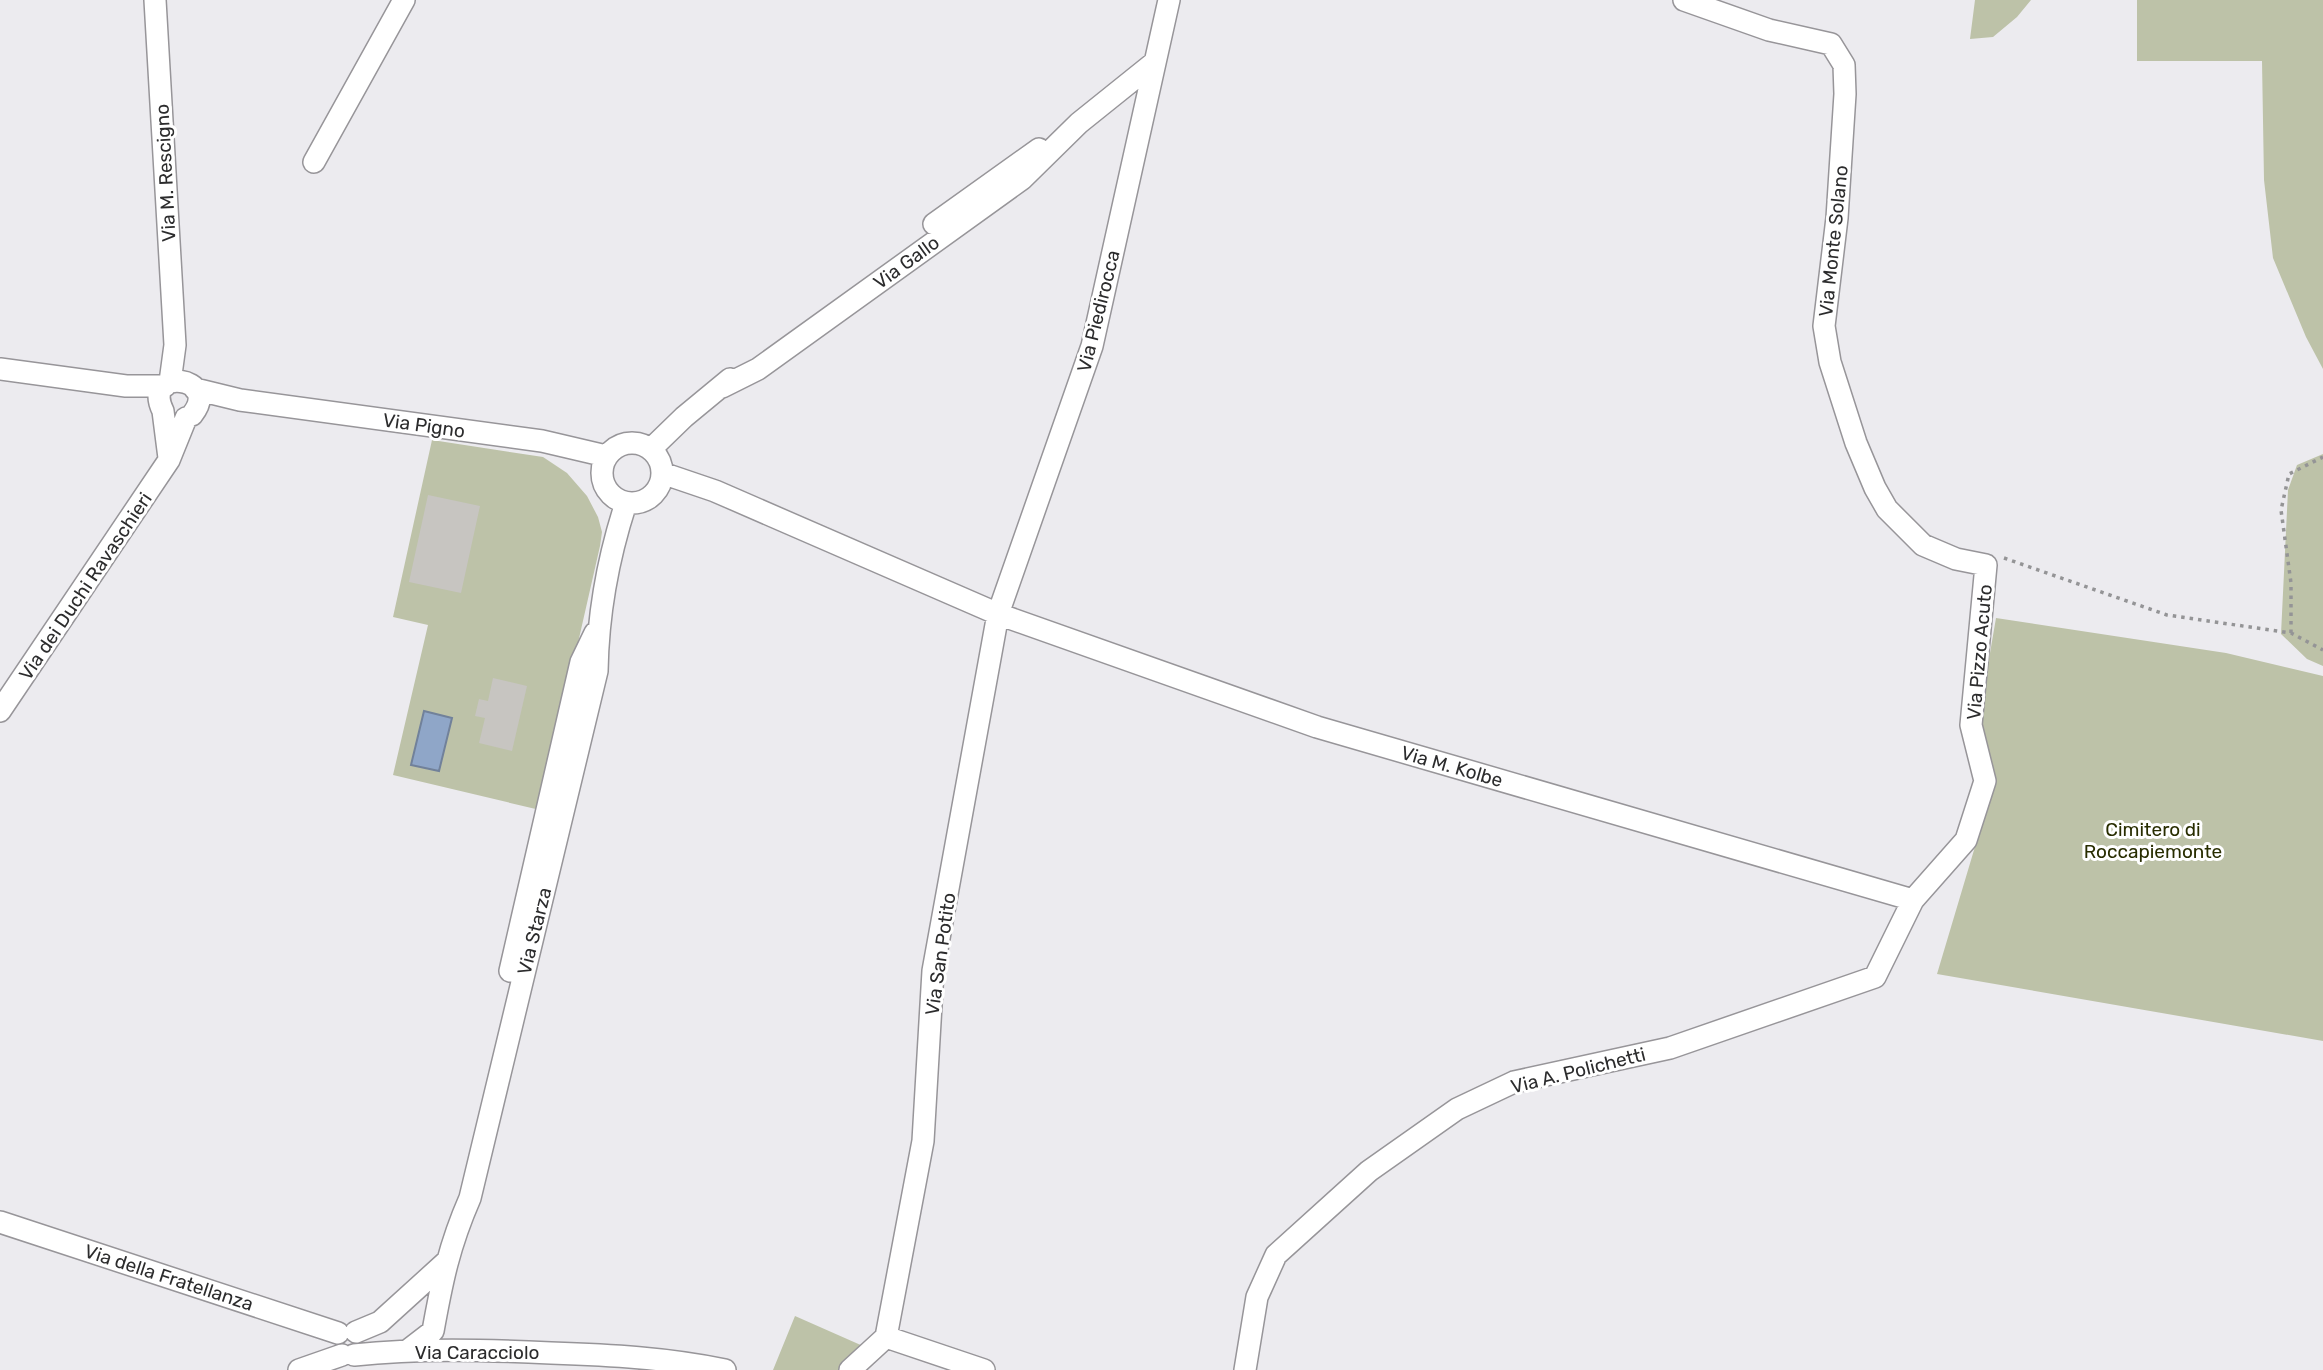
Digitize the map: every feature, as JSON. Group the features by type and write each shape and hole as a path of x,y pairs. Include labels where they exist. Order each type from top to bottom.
{"street":[{"name":"Via M. Rescigno","path":"155,0 175,345 174,392"},
{"path":"314,162 404,0"},
{"name":"Via Piedirocca","path":"998,614 1092,346 1169,0"},
{"name":"Via Monte Solano","path":"1684,0 1769,30 1831,44 1844,65 1839,194 1824,326 1830,362 1856,443 1887,509 1923,545 1955,559 1986,565"},
{"name":"Via Gallo","path":"651,449 751,360 1014,165 1079,124 1155,62"},
{"name":"Via Pigno","path":"0,369 542,441 607,456"},
{"path":"174,392 171,418 189,416"},
{"path":"169,460 174,392"},
{"name":"Via dei Duchi Ravaschieri","path":"0,711 169,460 189,416 196,409 198,399 174,392"},
{"name":"Via Pigno","path":"189,416 240,400"},
{"path":"640,443 651,449 661,463 662,473 655,493 646,500 626,503 615,498 606,489 601,476 602,465 607,456 622,444 640,443"},
{"path":"662,473 715,491 998,614"},
{"name":"Via Starza","path":"407,1351 433,1331 445,1263 456,1230 462,1178 581,662 598,628 613,542 626,503"},
{"name":"Via Pizzo Acuto","path":"1913,900 1966,840 1985,782 1971,725 1986,565"},
{"name":"Via M. Kolbe","path":"998,614 1317,727 1913,900"},
{"name":"Via San Potito","path":"886,1337 923,1141 933,971 998,614"},
{"name":"Via A. Polichetti","path":"1245,1370 1257,1297 1276,1255 1369,1171 1457,1109 1514,1082 1670,1048 1875,976 1913,900"},
{"name":"Via della Fratellanza","path":"0,1222 347,1332"},
{"name":"Via Starza","path":"347,1332 380,1322 445,1263"},
{"path":"347,1332 362,1343 361,1348 348,1355"},
{"path":"850,1370 886,1337 984,1370"},
{"name":"Via Caracciolo","path":"299,1370 348,1355 407,1351 511,1351 676,1360 725,1370"}],"path":[{"path":"2291,633 2291,583 2281,510 2283,495 2289,474 2323,457"},
{"name":"Via Pizzo Acuto","path":"1986,565 2004,558 2166,615 2291,633 2323,650"}],"green space":[{"path":"1975,0 2031,0 2017,17 1993,37 1970,39"},
{"path":"2137,0 2323,0 2323,369 2306,337 2273,258 2264,180 2262,61 2137,61"},
{"path":"432,440 543,457 567,473 587,496 598,517 602,532 600,546 540,810 393,775 428,625 393,617"},
{"path":"2323,454 2323,666 2307,659 2281,634 2288,490 2297,465"},
{"name":"Cimitero di Roccapiemonte","path":"1996,618 2226,653 2323,676 2323,1041 1937,974 1994,783 1978,723"},
{"path":"795,1316 872,1350 850,1370 773,1370"}],"water":[{"path":"424,711 452,718 439,771 411,765"}],"building":[{"path":"428,495 480,506 461,593 409,582"},
{"path":"493,678 527,686 512,751 479,743 485,718 475,716 479,699 488,701"}]}
